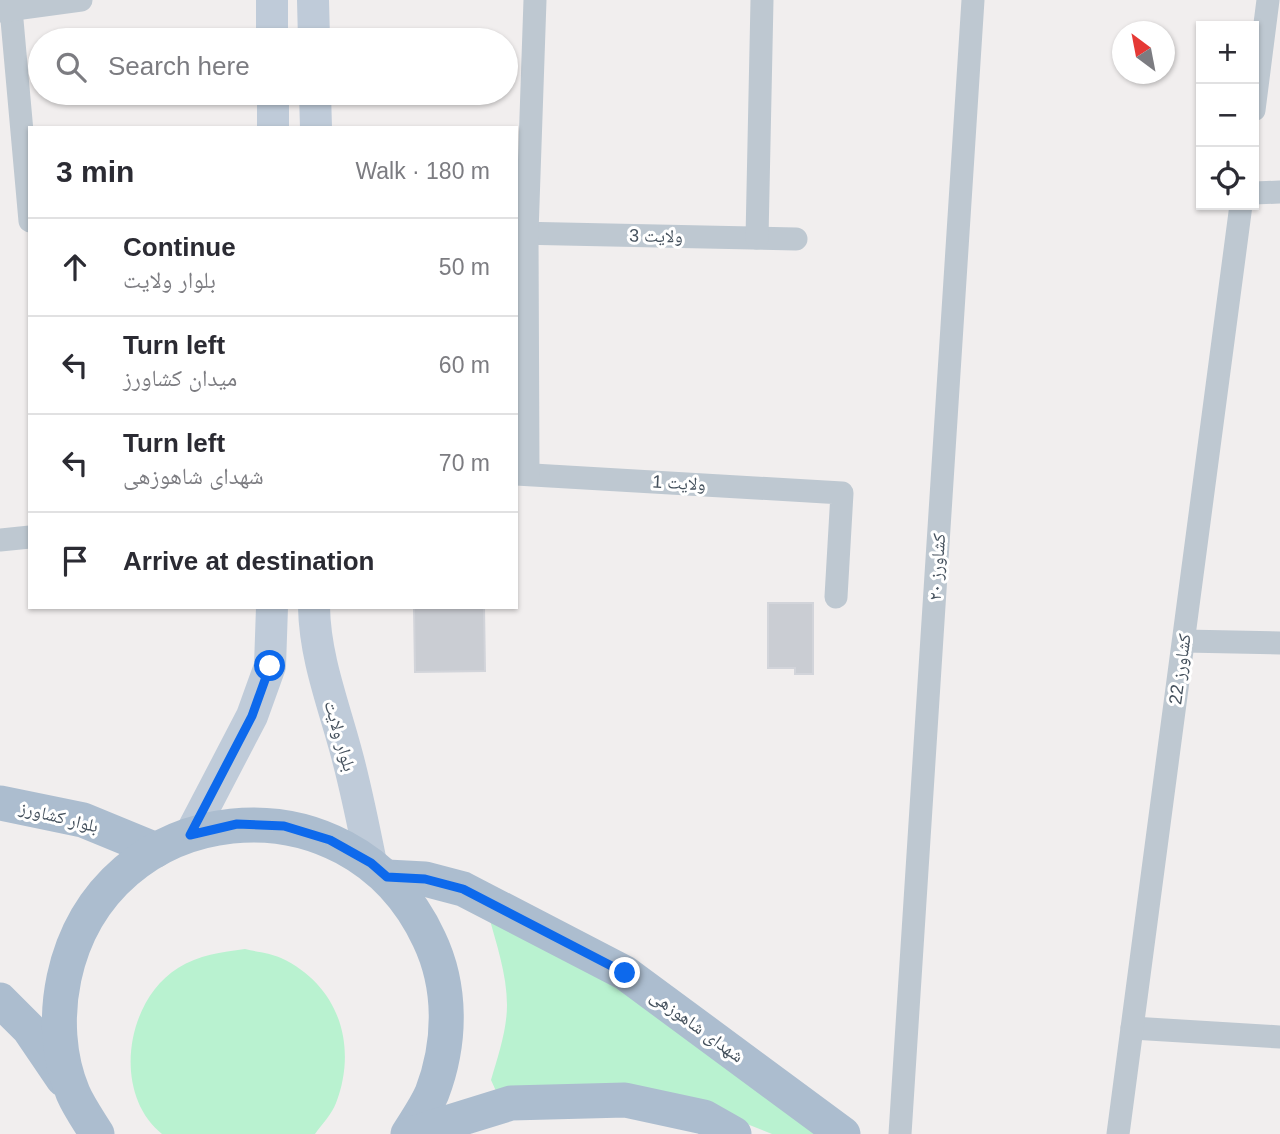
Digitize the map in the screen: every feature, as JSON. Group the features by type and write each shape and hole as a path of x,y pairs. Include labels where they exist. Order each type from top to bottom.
{"main road":[{"name":"بلوار کشاورز","path":"0,803 83,820 156,850"},
{"path":"73,1093 61,1048 59,1002 69,956 89,914 119,878 156,850 190,835 237,824 284,826 330,840 379,870 417,914 437,956 447,1002 444,1049 431,1095 409,1134"},
{"name":"شهدای شاهوزهی","path":"379,870 463,889 625,973 843,1134"},
{"path":"0,1000 29,1029 73,1093 97,1134"},
{"path":"409,1134 511,1103 625,1100 704,1117 734,1134"}],"street":[{"path":"28,203 6,10 81,0"},
{"path":"272,0 272,28"},
{"path":"313,0 314,28"},
{"path":"522,474 522,233 535,0"},
{"path":"757,238 762,0"},
{"name":"کشاورز ۲۰","path":"900,1134 974,0"},
{"path":"1257,84 1268,0"},
{"path":"273,105 273,126"},
{"path":"315,105 316,126"},
{"path":"1259,193 1280,192"},
{"name":"کشاورز 22","path":"1118,1134 1240,210"},
{"name":"ولایت 3","path":"522,233 796,239"},
{"name":"ولایت 1","path":"522,474 842,493 836,597"},
{"path":"0,540 28,537"},
{"path":"190,835 252,716 270,666 272,609"},
{"name":"بلوار ولایت","path":"314,609 315,632 327,692 379,870"},
{"path":"1184,641 1280,643"},
{"path":"1132,1028 1280,1037"}],"green space":[{"path":"488,913 627,989 821,1134 772,1134 689,1101 496,1091 491,1080 502,1043 507,993"},
{"path":"245,949 277,956 301,970 317,984 330,1001 344,1039 345,1060 334,1107 315,1134 162,1134 146,1117 136,1096 131,1073 131,1048 136,1024 146,1002 160,983 178,968 210,955"}],"building":[{"path":"768,603 813,603 813,674 795,674 795,668 768,668"},
{"path":"414,609 484,609 485,671 415,672"}],"route":[{"path":"270,666 252,716 190,835 237,824 284,826 330,840 371,863 387,877 425,879 463,889 625,973"}]}
